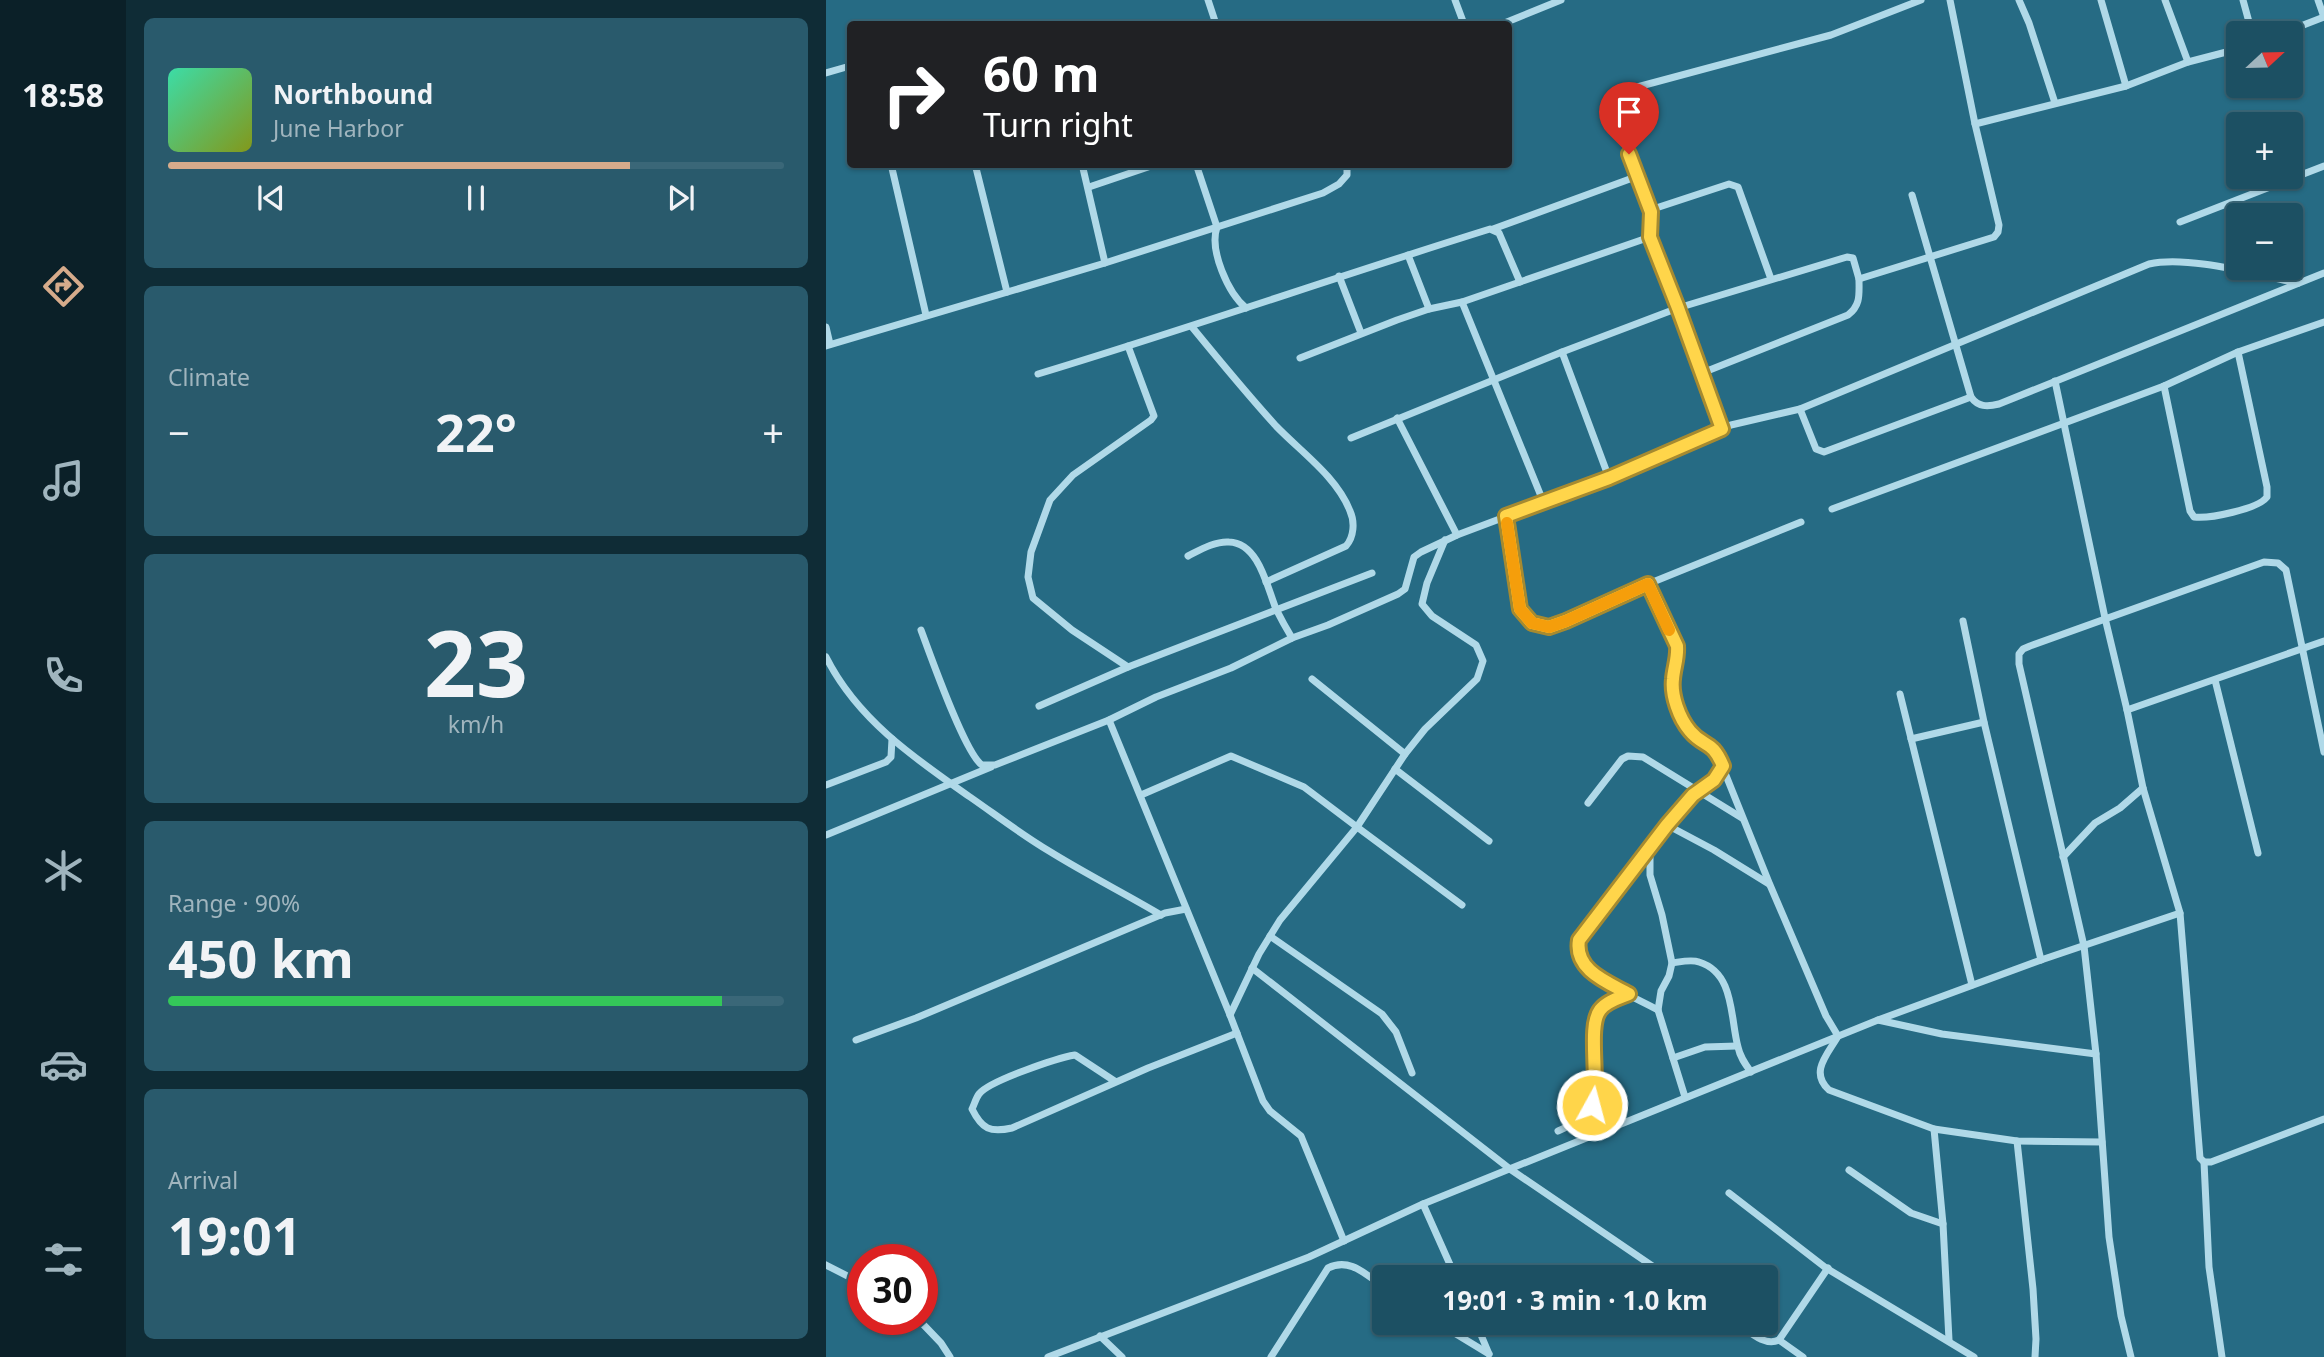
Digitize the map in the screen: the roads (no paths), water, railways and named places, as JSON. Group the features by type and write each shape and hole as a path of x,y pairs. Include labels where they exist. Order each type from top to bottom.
{"street":[{"path":"1208,0 1215,21"},
{"path":"1455,0 1463,21"},
{"path":"1509,21 1561,0"},
{"path":"1722,429 1650,237 1650,210 1612,103 1621,92 1831,35 1921,0"},
{"path":"1859,279 1989,239 1998,232 1999,225 1950,0"},
{"path":"2019,0 2055,103"},
{"path":"2101,0 2126,86"},
{"path":"2165,0 2188,62"},
{"path":"2243,0 2249,21"},
{"path":"2303,25 2324,17 2318,0"},
{"path":"1975,124 2126,86 2188,62 2226,51"},
{"path":"826,73 847,67"},
{"path":"2180,222 2324,166"},
{"path":"892,168 926,315"},
{"path":"976,168 1007,292"},
{"path":"1083,168 1105,262"},
{"path":"1088,187 1145,168"},
{"path":"1197,168 1217,227 1213,236 1226,281 1239,302 1247,308"},
{"path":"826,327 828,345 1007,292 1323,193 1339,184 1347,175 1347,168"},
{"path":"1038,374 1493,229 1638,176"},
{"path":"1650,210 1729,184 1738,187 1771,279"},
{"path":"1912,195 1970,397 1981,405 1991,406 2324,273"},
{"path":"1493,229 1499,233 1520,282"},
{"path":"1300,358 1429,309 1462,302 1650,237"},
{"path":"1408,254 1429,309"},
{"path":"1350,438 1678,308 1847,257 1853,258 1859,279 1859,302 1849,316 1702,373"},
{"path":"826,835 1109,720 1156,696 1231,668 1292,638 1402,592 1413,557 1445,540 1609,478 1722,429 1744,421 1800,409 2149,264 2185,261 2298,283"},
{"path":"1339,276 1361,333"},
{"path":"1462,302 1543,501"},
{"path":"1832,509 2164,386 2238,352 2324,322"},
{"path":"1192,327 1274,423 1328,477 1351,511 1352,538 1346,546 1266,582"},
{"path":"1128,346 1154,416 1073,475 1050,500 1031,552 1028,577 1033,597 1072,629 1129,667"},
{"path":"1562,352 1609,478"},
{"path":"2164,386 2189,511 2194,517 2204,519 2260,504 2267,497 2267,487 2238,352"},
{"path":"2055,381 2143,788 2180,913 2198,1152 2204,1162 2209,1267 2222,1357"},
{"path":"1800,409 1816,449 1824,452 1970,397"},
{"path":"1397,418 1457,535"},
{"path":"1506,516 1520,609 1532,623 1549,627 1801,522"},
{"path":"1230,1015 1251,968 1289,907 1357,827 1405,754 1425,729 1477,679 1483,662 1476,645 1432,616 1422,604 1427,583 1445,540"},
{"path":"1188,556 1222,542 1235,543 1256,560 1276,609 1292,638"},
{"path":"2130,1357 2109,1237 2096,1054 2084,947 2019,664 2019,654 2023,649 2105,618 2264,562 2278,563 2286,570 2324,752"},
{"path":"1039,706 1129,667 1372,573"},
{"path":"1648,584 1677,646 1672,687 1675,700 1689,730 1714,748 1723,766 1770,885 1826,1016 1838,1036"},
{"path":"1963,621 1984,722 2041,960"},
{"path":"921,630 974,756 982,765 995,765"},
{"path":"2127,710 2324,640"},
{"path":"826,657 854,702 891,739 1049,851 1161,915"},
{"path":"1312,679 1405,754"},
{"path":"2215,680 2258,853"},
{"path":"1900,694 1972,985"},
{"path":"1109,720 1265,1106 1301,1136 1344,1241"},
{"path":"1911,739 1984,722"},
{"path":"826,785 886,762 891,757 891,739"},
{"path":"1141,795 1231,756 1304,787 1462,905"},
{"path":"1588,803 1622,759 1628,756 1643,757 1743,818"},
{"path":"1658,1010 1595,975 1584,966 1578,955 1579,940 1650,845 1693,795 1714,780 1723,766"},
{"path":"1395,769 1489,841"},
{"path":"2063,857 2095,823 2120,808 2143,788"},
{"path":"1667,825 1770,885"},
{"path":"1650,845 1650,875 1672,963 1661,991 1658,1010 1685,1097"},
{"path":"856,1040 928,1013 1161,915 1186,909"},
{"path":"1048,1357 1252,1281 1423,1204 1878,1020 2041,960 2180,913"},
{"path":"1270,936 1381,1014 1396,1032 1412,1073"},
{"path":"1672,963 1696,960 1714,970 1724,981 1737,1046 1751,1072"},
{"path":"1251,968 1510,1169 1651,1265"},
{"path":"1558,1130 1582,1117 1592,1105 1596,1093 1596,1016 1601,1008 1610,1002 1629,994"},
{"path":"1878,1020 1963,1037 2096,1054"},
{"path":"1116,1082 1075,1055 1063,1057 1018,1073 979,1093 972,1109 978,1122 986,1128 998,1131 1012,1128 1237,1033"},
{"path":"1838,1036 1819,1068 1819,1074 1829,1090 1934,1129 2017,1141 2102,1142"},
{"path":"1673,1058 1705,1047 1737,1046"},
{"path":"2204,1162 2211,1162 2324,1119"},
{"path":"1934,1129 1949,1340"},
{"path":"2017,1141 2033,1289 2035,1357"},
{"path":"1849,1170 1911,1213 1942,1224"},
{"path":"1729,1193 1828,1268 1974,1357"},
{"path":"1423,1204 1450,1265"},
{"path":"1272,1357 1328,1268 1340,1263 1349,1264 1372,1279"},
{"path":"826,1265 847,1276"},
{"path":"1755,1335 1765,1342 1774,1343 1779,1340 1828,1268"},
{"path":"932,1335 950,1357"},
{"path":"1458,1335 1490,1355"},
{"path":"1481,1335 1490,1355"},
{"path":"1100,1336 1122,1357"},
{"path":"1779,1340 1803,1357"}]}
